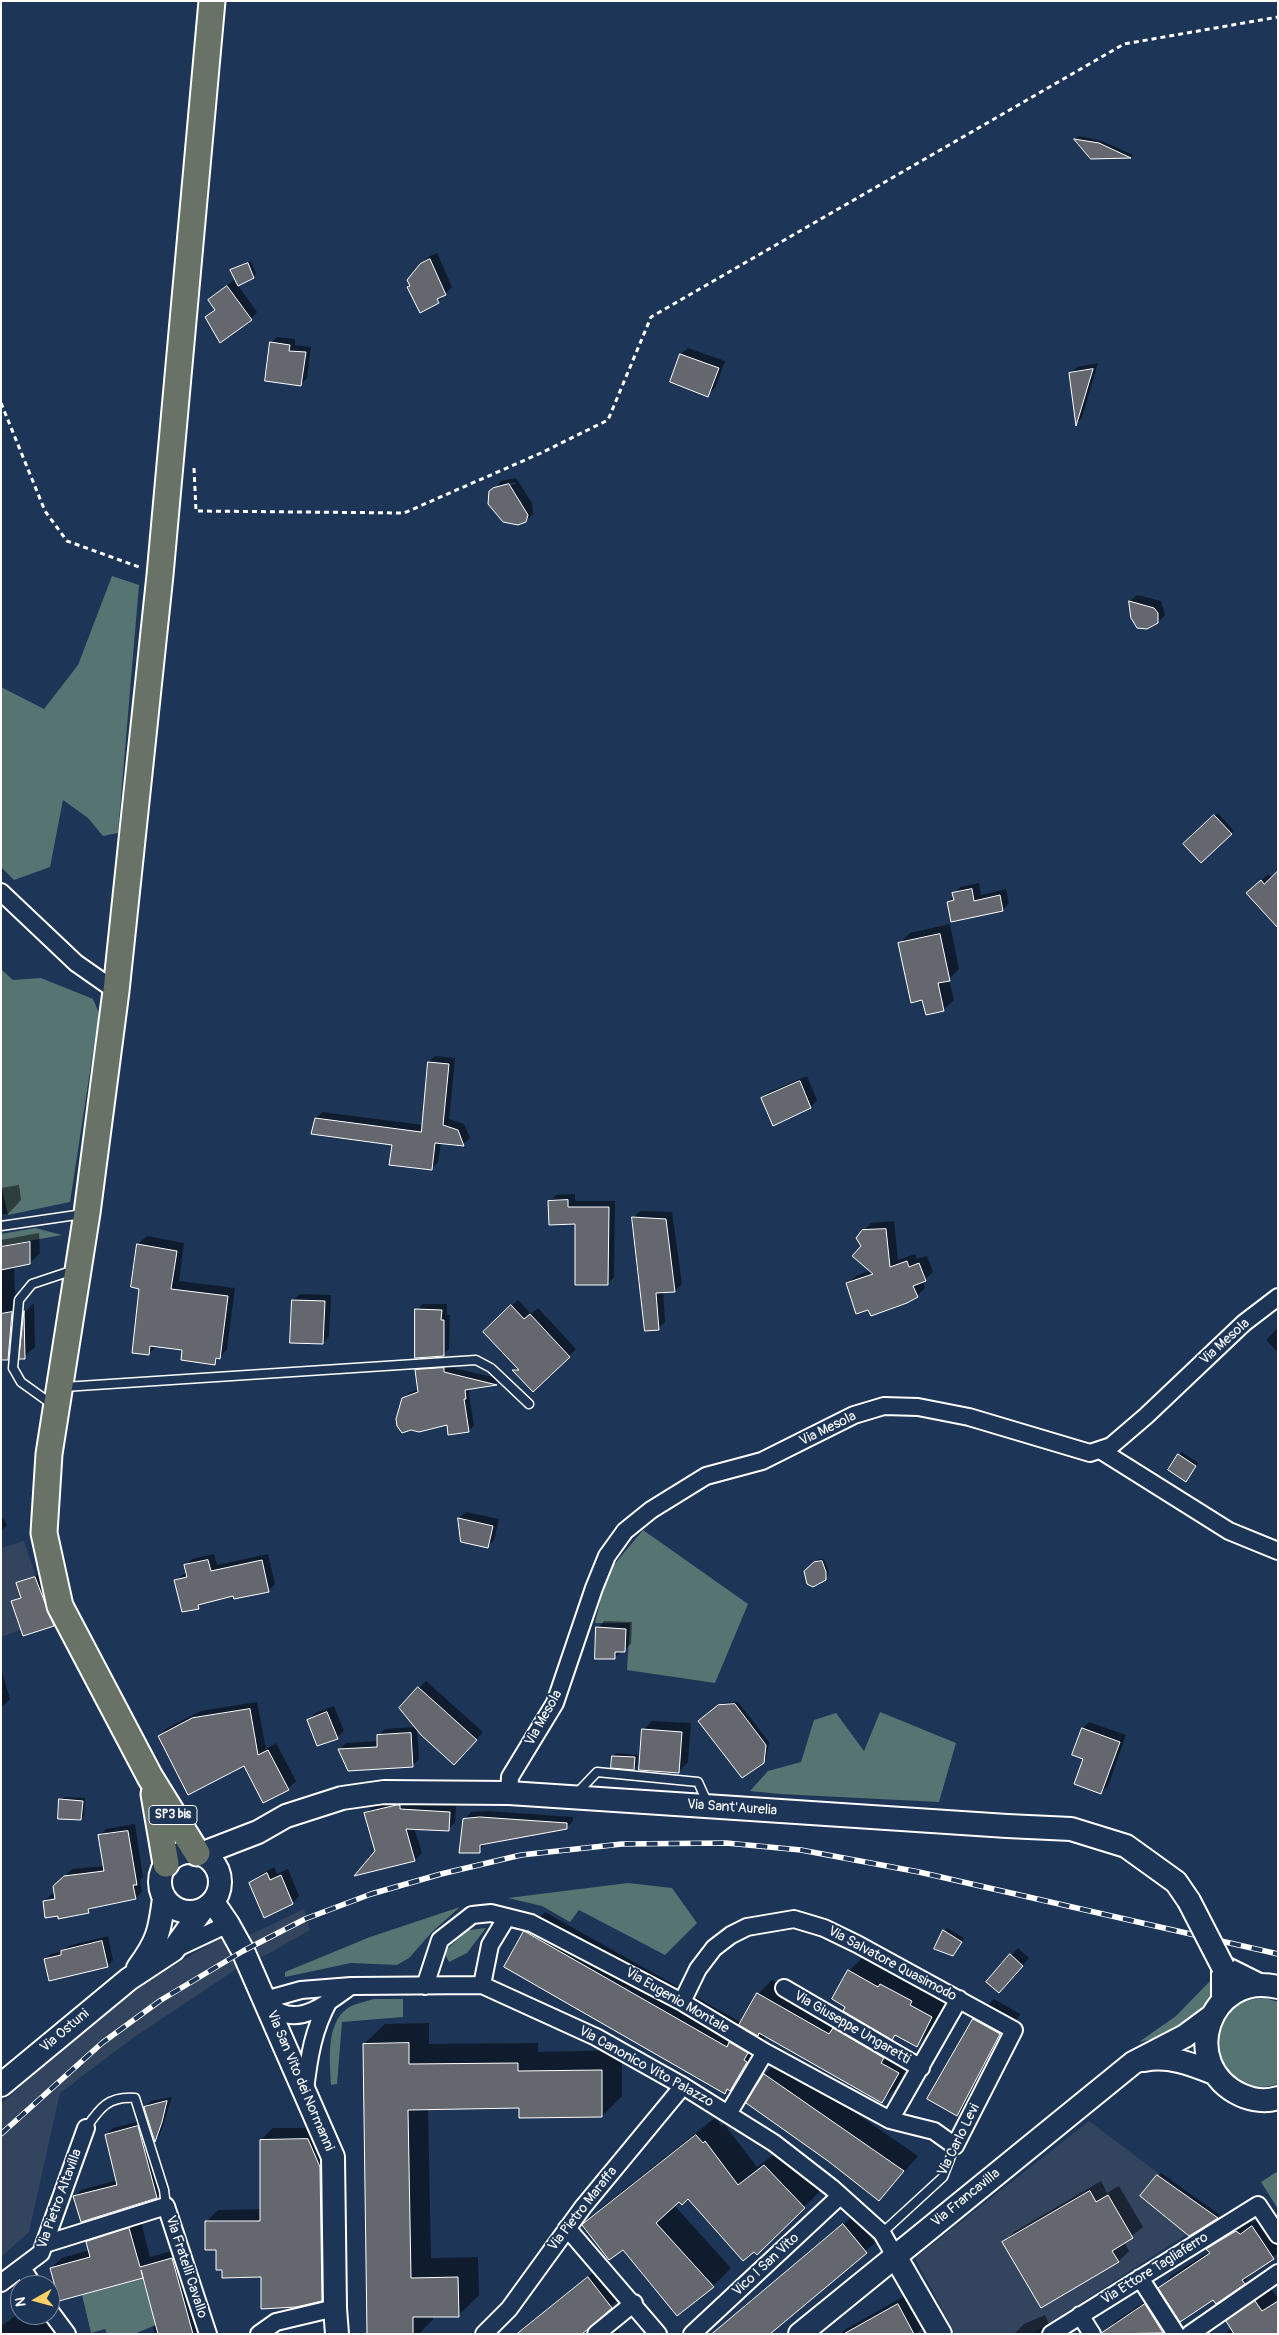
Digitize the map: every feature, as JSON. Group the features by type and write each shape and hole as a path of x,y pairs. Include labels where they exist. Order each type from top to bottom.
{"main road":[{"path":"58,1397 87,1213 116,991 160,576 212,1"},
{"name":"SP3 bis","path":"58,1397 49,1454 44,1533 53,1582 60,1606 150,1777 199,1853"},
{"name":"SP3 bis","path":"150,1777 159,1816 166,1864"},
{"name":"Via Sant'Aurelia","path":"258,1832 286,1816 342,1798 376,1793 416,1791 509,1793 1071,1829 1126,1846 1176,1882 1189,1901 1223,1967"},
{"path":"129,1978 151,1951 160,1932 164,1898 160,1880 166,1864 171,1858 183,1852 199,1853 258,1832"},
{"path":"220,1876 233,1856 258,1832"},
{"path":"129,1978 173,1950 219,1890 220,1876 216,1867 199,1853"},
{"path":"164,1898 174,1908 188,1913 207,1906"},
{"name":"Via San Vito dei Normanni","path":"207,1906 228,1924 305,2090 333,2157 337,2334"},
{"path":"1218,2009 1223,1967 1268,1986"},
{"name":"Via Ostuni","path":"1,2085 129,1978"},
{"path":"1268,1986 1234,1993 1218,2009 1207,2030 1206,2045 1208,2059 1214,2072 1233,2092 1271,2101"},
{"name":"Via Francavilla","path":"800,2334 1133,2063 1185,2036 1218,2009"},
{"path":"1133,2063 1155,2058 1181,2061 1214,2072"},
{"path":"895,2256 940,2334"}],"street":[{"path":"1,892 76,963 116,991"},
{"name":"Via Mesola","path":"509,1793 510,1777 555,1703 594,1588 607,1556 625,1531 651,1510 706,1476 762,1461 854,1415 884,1406 918,1407 969,1417 1090,1453 1100,1450 1111,1446 1146,1416 1244,1324 1278,1297"},
{"path":"1100,1450 1229,1531 1278,1551"},
{"name":"Via Eugenio Montale","path":"424,1986 440,1940 472,1914 491,1913 531,1923 682,2002 764,2052 890,2120 934,2131 955,2146"},
{"path":"482,1985 490,1945 507,1917"},
{"name":"Via Salvatore Quasimodo","path":"682,2002 698,1969 714,1948 731,1935 747,1927 794,1919 824,1928 857,1944 959,1998 1014,2030"},
{"path":"173,1950 228,1924"},
{"name":"Via Canonico Vito Palazzo","path":"264,2000 301,1990 351,1986 482,1985 596,2037 683,2086 774,2143 840,2196 882,2233 895,2256"},
{"path":"264,2000 280,2012 294,2015 309,2013 351,1986"},
{"name":"Via Giuseppe Ungaretti","path":"784,1988 921,2068"},
{"path":"890,2120 959,1998"},
{"path":"305,2090 310,2048 319,2020 330,2000"},
{"name":"Via Carlo Levi","path":"955,2146 1014,2030"},
{"path":"728,2114 764,2052"},
{"name":"Via Pietro Maraffa","path":"484,2334 509,2309 567,2228 683,2086"},
{"name":"Via Pietro Altavilla","path":"1,2282 42,2253 86,2128"},
{"name":"Vico I San Vito","path":"692,2334 840,2196"},
{"name":"Via Ettore Tagliaferro","path":"1051,2334 1258,2205 1278,2235"},
{"name":"Via Fratelli Cavallo","path":"45,2244 166,2206 208,2334"},
{"path":"567,2228 658,2334"},
{"path":"22,2268 27,2275"},
{"path":"1190,2334 1278,2273"},
{"path":"1140,2278 1176,2334"},
{"path":"596,2334 634,2304"},
{"path":"259,2334 276,2322 335,2308"},
{"path":"1080,2316 1092,2334"}],"lane":[{"path":"1,1226 87,1213"},
{"path":"78,1269 32,1284 19,1300 13,1368 21,1382 58,1397 476,1360 491,1368 530,1404"},
{"path":"86,2128 102,2106 121,2097 135,2098 164,2190 166,2206"},
{"name":"Via Carlo Levi","path":"882,2233 943,2177 955,2146"}],"path":[{"path":"194,465 196,511 404,513 541,453 608,420 651,317 1124,44 1278,18"},
{"path":"1,403 45,511 67,541 160,576"}],"shaded area":[{"path":"24,1541 50,1619 1,1637 1,1548"},
{"path":"304,1909 310,1930 268,1954 238,1968 133,2038 60,2093 29,2232 1,2257 1,2104 85,2027 143,1984 221,1937 231,1944"},
{"path":"1089,2121 1215,2216 1032,2334 955,2334 915,2258"}],"green space":[{"path":"112,576 139,585 118,833 103,836 88,818 63,800 50,867 14,880 1,867 1,687 44,709 78,665"},
{"path":"1,969 13,980 41,978 93,999 99,1013 70,1202 8,1215 1,1185"},
{"path":"35,1228 62,1235 1,1246 1,1234"},
{"path":"643,1530 748,1604 715,1683 627,1670 630,1623 595,1623 607,1573"},
{"path":"880,1712 956,1743 939,1802 750,1791 768,1771 801,1762 814,1720 836,1713 864,1751"},
{"path":"628,1883 672,1888 697,1923 665,1955 579,1910 570,1922 542,1906 508,1898"},
{"path":"460,1907 432,1932 409,1958 397,1965 351,1963 285,1977 285,1972 370,1937"},
{"path":"486,1928 467,1953 449,1962 444,1952 468,1930"},
{"path":"1213,1978 1217,2002 1179,2034 1139,2042 1176,2016"},
{"path":"1265,1998 1278,2002 1278,2084 1255,2087 1237,2080 1224,2067 1218,2050 1218,2032 1225,2016 1241,2003"},
{"path":"374,1999 403,1999 403,2017 342,2022 337,2084 331,2085 331,2041 337,2021 343,2012 351,2006"},
{"path":"1278,2171 1278,2209 1261,2182"},
{"path":"143,2278 156,2325 134,2334 107,2334 105,2329 91,2333 82,2295"}],"building":[{"path":"1074,139 1099,143 1131,158 1091,159"},
{"path":"430,259 446,295 437,299 439,303 420,313 407,287 410,286 407,280 420,264"},
{"path":"248,263 254,278 238,286 230,270"},
{"path":"227,286 252,320 220,343 205,317 215,310 208,300"},
{"path":"270,342 290,345 289,351 306,352 301,386 265,381"},
{"path":"680,354 719,368 708,397 670,382"},
{"path":"1093,369 1076,426 1069,373"},
{"path":"509,484 528,515 526,522 518,525 503,522 488,504 489,491 493,488"},
{"path":"1129,601 1154,608 1158,613 1158,623 1147,629 1137,628 1131,618"},
{"path":"1214,815 1232,834 1201,863 1183,844"},
{"path":"1278,871 1278,928 1246,893 1261,880 1264,884"},
{"path":"972,889 974,901 1000,895 1003,911 951,922 947,902 954,900 952,893"},
{"path":"940,934 950,981 938,983 944,1011 926,1015 922,1000 911,1003 898,943"},
{"path":"428,1062 449,1064 443,1125 458,1130 464,1146 435,1143 432,1170 389,1165 392,1145 311,1134 315,1118 421,1132"},
{"path":"800,1081 811,1108 773,1126 761,1098"},
{"path":"568,1200 568,1207 609,1207 608,1285 575,1285 575,1224 549,1225 548,1201"},
{"path":"632,1217 666,1219 675,1292 656,1293 659,1330 645,1331"},
{"path":"886,1229 890,1267 907,1261 909,1267 919,1263 926,1281 913,1286 918,1297 907,1303 871,1316 868,1310 856,1314 846,1283 873,1274 852,1256 861,1246 856,1238 862,1230"},
{"path":"30,1242 30,1264 1,1270 1,1247"},
{"path":"137,1244 177,1251 171,1289 228,1296 220,1359 216,1358 215,1365 181,1360 182,1350 150,1346 149,1355 132,1353 139,1289 131,1287"},
{"path":"292,1300 325,1301 323,1344 290,1343"},
{"path":"511,1305 524,1319 530,1314 570,1357 533,1392 512,1370 519,1370 483,1332"},
{"path":"415,1309 442,1310 441,1320 444,1320 444,1356 415,1358"},
{"path":"24,1311 25,1359 19,1359"},
{"path":"12,1312 8,1360 1,1360 1,1314"},
{"path":"444,1368 444,1372 497,1385 465,1390 466,1399 464,1399 469,1432 448,1435 447,1425 419,1432 411,1430 402,1433 397,1426 396,1419 402,1398 418,1392 415,1370"},
{"path":"1178,1454 1196,1466 1186,1482 1168,1470"},
{"path":"458,1518 493,1526 488,1548 461,1542"},
{"path":"208,1560 211,1571 262,1560 269,1592 234,1599 233,1596 198,1605 199,1609 182,1612 174,1580 187,1577 184,1565"},
{"path":"822,1561 826,1572 826,1580 813,1587 807,1584 804,1571 814,1562"},
{"path":"35,1577 54,1626 23,1636 11,1601 21,1598 16,1583"},
{"path":"596,1627 626,1629 625,1652 615,1652 615,1659 595,1659"},
{"path":"418,1687 477,1740 454,1765 421,1735 399,1708"},
{"path":"735,1704 766,1745 764,1763 742,1778 698,1721 718,1705"},
{"path":"250,1709 258,1755 268,1750 289,1790 263,1803 244,1766 188,1795 158,1736 192,1718"},
{"path":"327,1712 338,1739 317,1746 307,1720"},
{"path":"1082,1728 1120,1742 1101,1794 1074,1784 1083,1759 1072,1755"},
{"path":"642,1729 682,1732 679,1773 639,1770"},
{"path":"411,1733 413,1767 348,1771 338,1749 377,1747 377,1735"},
{"path":"612,1756 635,1757 634,1770 611,1768"},
{"path":"59,1799 83,1801 81,1820 58,1819"},
{"path":"400,1805 400,1809 450,1812 449,1831 406,1829 415,1861 354,1876 375,1851 364,1813"},
{"path":"480,1817 567,1823 567,1829 480,1845 480,1853 459,1853 463,1819"},
{"path":"128,1831 137,1885 133,1885 136,1899 88,1909 89,1913 58,1919 58,1916 45,1918 43,1901 55,1899 53,1886 64,1876 104,1871 98,1835"},
{"path":"267,1873 270,1880 281,1875 293,1904 264,1918 249,1883"},
{"path":"943,1930 962,1942 953,1956 934,1949"},
{"path":"524,1931 727,2047 729,2042 748,2053 744,2060 747,2062 730,2091 727,2089 725,2094 504,1967"},
{"path":"102,1941 108,1967 49,1981 44,1959 61,1955 61,1951"},
{"path":"1010,1954 1023,1966 999,1993 986,1982"},
{"path":"848,1970 878,1987 880,1984 912,2001 910,2005 932,2017 917,2047 895,2035 892,2040 843,2011 845,2007 832,1999"},
{"path":"757,1993 829,2034 833,2028 884,2058 881,2063 899,2073 882,2103 759,2033 758,2036 739,2025"},
{"path":"973,2019 1000,2034 957,2116 927,2099"},
{"path":"409,2043 409,2064 518,2063 518,2071 602,2070 602,2117 519,2118 519,2108 408,2110 411,2278 458,2277 459,2317 413,2317 413,2334 367,2334 363,2044"},
{"path":"764,2074 904,2171 879,2201 828,2161 746,2103"},
{"path":"167,2101 162,2122 155,2142 144,2107"},
{"path":"138,2126 157,2198 81,2222 73,2196 117,2185 105,2135"},
{"path":"696,2135 703,2143 705,2141 738,2185 764,2165 805,2208 757,2255 754,2252 743,2261 688,2199 682,2205 679,2202 656,2223 714,2287 677,2316 623,2250 609,2260 582,2225"},
{"path":"308,2139 320,2167 322,2301 296,2307 261,2309 261,2277 222,2278 222,2270 216,2270 216,2250 205,2250 205,2221 260,2221 260,2140"},
{"path":"1157,2175 1218,2218 1189,2236 1140,2196"},
{"path":"1090,2191 1096,2202 1108,2195 1133,2238 1112,2251 1119,2262 1041,2308 1002,2242"},
{"path":"843,2224 867,2253 770,2334 712,2334"},
{"path":"1252,2226 1274,2259 1242,2280 1245,2284 1216,2304 1213,2300 1180,2322 1158,2288 1210,2253 1206,2249 1236,2231 1240,2234"},
{"path":"129,2228 140,2267 172,2258 193,2334 158,2334 141,2270 143,2278 60,2301 60,2275 52,2275 50,2268 90,2257 86,2242"},
{"path":"588,2277 612,2308 582,2334 517,2334"},
{"path":"1255,2301 1262,2311 1278,2301 1278,2334 1234,2334 1226,2321"},
{"path":"898,2304 914,2334 844,2334"},
{"path":"1145,2304 1163,2333 1102,2334 1102,2333"}],"railway":[{"path":"1,2134 102,2043 161,2000 243,1951 305,1919 371,1894 441,1874 521,1855 622,1844 726,1843 801,1850 919,1872 1278,1954"}]}
